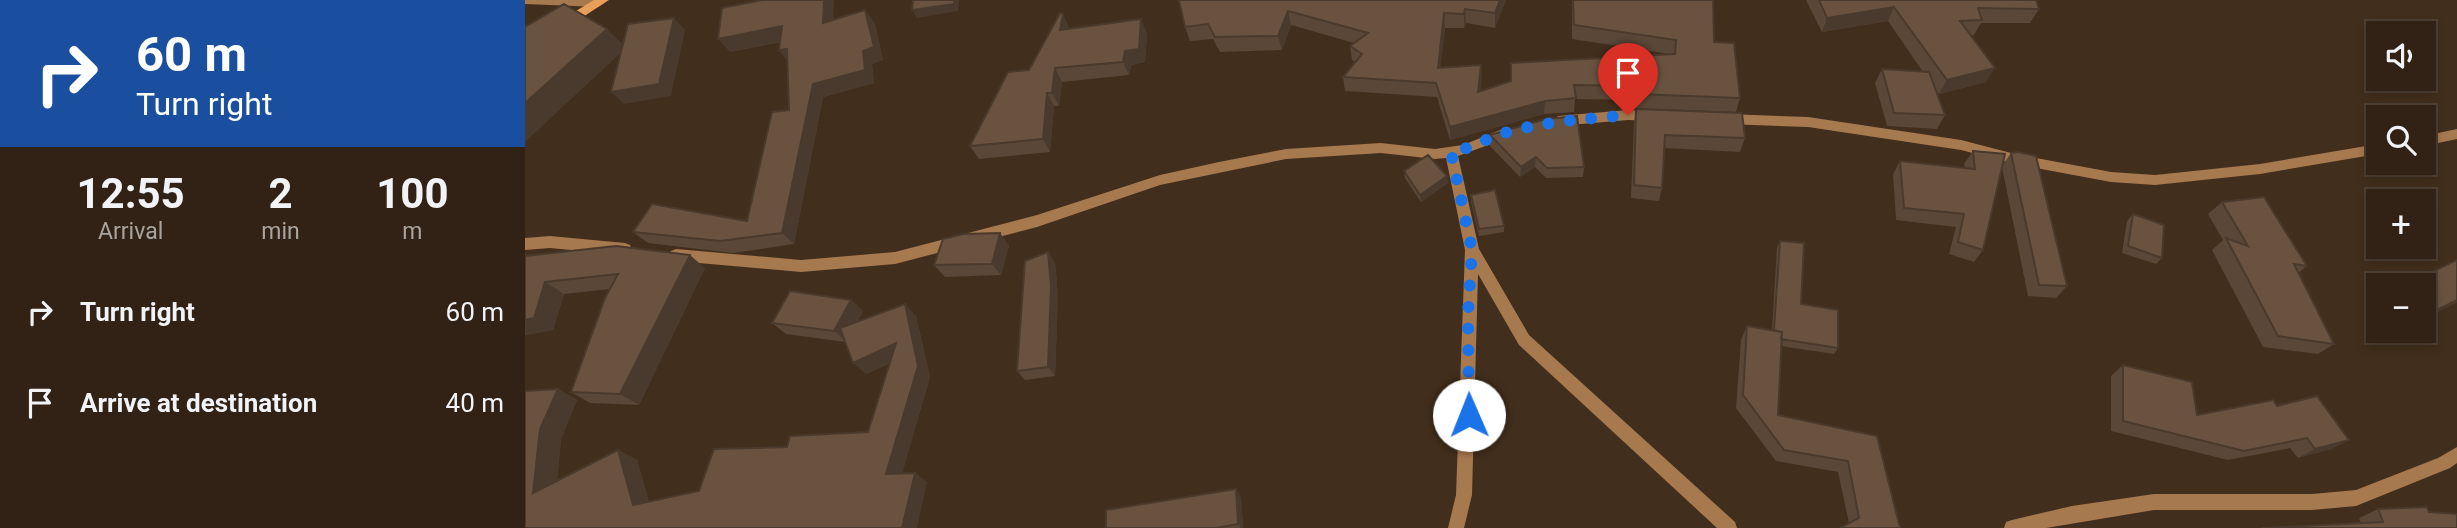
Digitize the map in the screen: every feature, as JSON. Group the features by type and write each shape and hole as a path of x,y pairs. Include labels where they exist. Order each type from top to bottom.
{"street":[{"path":"525,0 600,1"},
{"path":"556,27 600,1"},
{"path":"1545,122 1628,115 1669,117"},
{"path":"1711,118 1808,122 1961,145 2111,177 2155,180 2260,169 2366,151"},
{"path":"663,254 801,266 882,259 1037,221 1160,180 1286,153 1381,148 1435,154 1464,150 1504,132 1525,127"},
{"path":"2436,138 2457,134"},
{"path":"1451,152 1472,250 1464,495 1456,528"},
{"path":"525,244 579,243 639,251"},
{"path":"1472,250 1524,340 1729,528"},
{"path":"2012,528 2072,514 2154,502 2312,502 2356,498 2444,463 2457,454"}],"building":[{"path":"762,0 824,0 823,23 865,10 874,47 863,51 865,70 813,84 782,233 720,241 633,232 652,204 747,221 772,112 789,110 787,49 779,50 782,26 718,39 722,8"},
{"path":"913,0 954,0 954,4 912,10"},
{"path":"1179,0 1500,0 1495,13 1465,9 1464,14 1444,13 1438,68 1481,65 1478,92 1511,81 1511,63 1675,54 1676,40 1574,25 1573,0 1713,0 1714,42 1734,43 1740,98 1637,94 1637,86 1574,85 1576,98 1545,101 1450,127 1436,83 1343,77 1362,54 1350,46 1368,33 1288,11 1278,36 1215,37 1208,24 1185,27"},
{"path":"1819,0 2036,0 2039,9 1978,8 1982,20 1960,21 1995,68 1947,80 1894,7 1827,18"},
{"path":"564,4 607,29 525,103 525,27"},
{"path":"1060,13 1063,14 1060,30 1141,19 1139,49 1125,51 1123,62 1055,68 1052,93 1047,93 1043,139 970,146 1008,72 1029,70"},
{"path":"674,18 659,84 611,92 628,24"},
{"path":"1882,69 1929,72 1945,115 1894,113"},
{"path":"1636,109 1742,113 1745,138 1665,135 1662,188 1634,185"},
{"path":"1577,116 1584,167 1547,168 1536,157 1521,167 1490,135 1546,119"},
{"path":"1973,151 2005,154 1983,250 1958,242 1964,214 1904,208 1900,161 1975,169"},
{"path":"2011,153 2036,156 2067,286 2039,285"},
{"path":"1428,155 1447,176 1420,195 1404,171"},
{"path":"1495,190 1504,226 1479,229 1471,195"},
{"path":"2264,197 2307,266 2294,264 2334,344 2278,336 2226,238 2248,246 2222,202"},
{"path":"2133,214 2164,225 2162,258 2128,246"},
{"path":"1000,233 992,264 934,265 943,239 963,234"},
{"path":"1780,241 1804,243 1801,304 1838,310 1838,348 1781,339 1782,332 1774,330"},
{"path":"616,246 690,255 620,394 571,392 605,298 618,274 545,282 534,318 525,320 525,256"},
{"path":"1048,252 1051,286 1048,367 1017,371 1025,261"},
{"path":"2457,260 2457,300 2436,310 2436,273 2430,273"},
{"path":"790,291 851,300 834,331 772,323"},
{"path":"905,304 918,366 886,474 915,473 902,528 525,528 525,391 558,389 540,429 533,493 618,450 633,505 699,491 714,449 787,447 790,436 868,432 896,343 853,363 840,328"},
{"path":"1747,326 1782,332 1778,415 1877,436 1900,528 1840,528 1859,518 1848,461 1784,450 1743,395"},
{"path":"2123,365 2192,382 2197,415 2273,400 2277,406 2317,396 2349,440 2315,449 2307,438 2244,451 2123,421"},
{"path":"1236,489 1238,524 1216,528 1106,528 1106,510"},
{"path":"2427,507 2429,512 2457,514 2457,528 2261,528 2383,522 2378,509"}],"route":[{"path":"1469,415 1468,314 1472,250 1451,152 1464,150 1504,132 1545,122 1628,115"}]}
